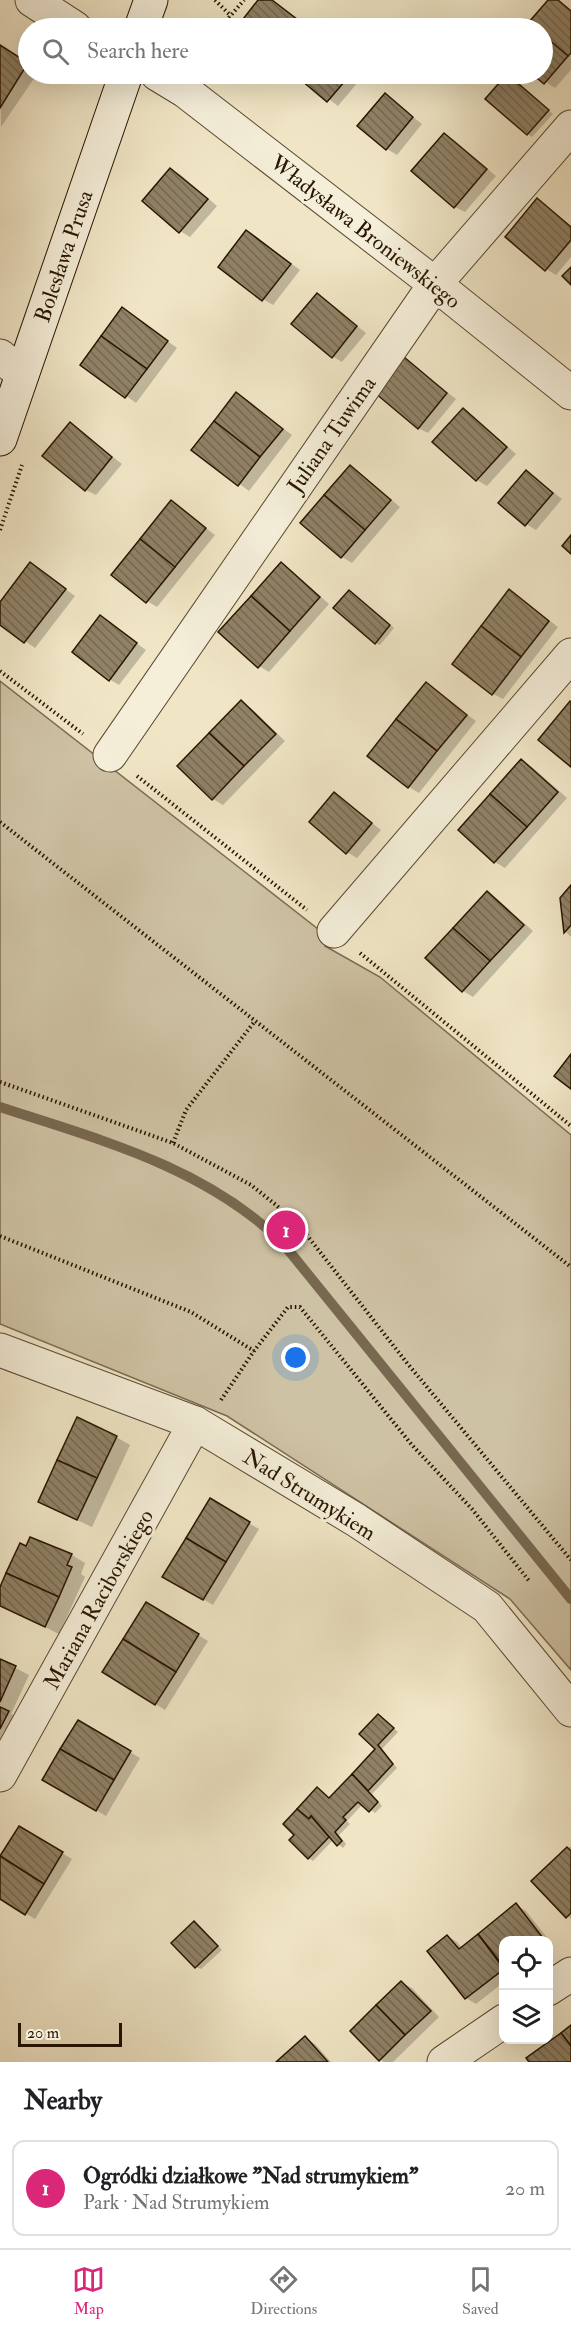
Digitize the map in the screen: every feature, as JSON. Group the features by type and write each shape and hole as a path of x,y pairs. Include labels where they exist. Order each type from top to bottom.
{"street":[{"path":"32,0 60,18"},
{"path":"145,18 151,0"},
{"name":"Bolesława Prusa","path":"0,439 11,365 122,84"},
{"name":"Władysława Broniewskiego","path":"173,84 435,284 571,393"},
{"name":"Juliana Tuwima","path":"110,755 435,284 571,127"},
{"path":"334,931 571,655"},
{"name":"Nad Strumykiem","path":"0,1350 199,1426 356,1520 487,1606 571,1710"},
{"name":"Mariana Raciborskiego","path":"0,1775 199,1426"},
{"path":"553,1986 571,1974"},
{"path":"444,2062 499,2024"}],"path":[{"path":"215,0 231,16 244,0"},
{"path":"0,671 334,931 571,1126"},
{"path":"0,822 571,1267"},
{"path":"173,1143 186,1110 255,1021"},
{"path":"0,1082 173,1143 251,1185 302,1228 407,1363 571,1560"},
{"path":"0,1236 191,1312 254,1351"},
{"path":"199,1426 288,1307 300,1306 412,1445 472,1509 530,1582"}],"shaded area":[{"path":"0,681 327,936 325,946 380,977 571,1135 571,1670 510,1599 227,1416 0,1324"}],"building":[{"path":"258,0 272,0 295,18 244,18"},
{"path":"548,0 558,0 571,11 571,53 568,56 553,43 553,18 532,18"},
{"path":"553,43 568,56 553,74"},
{"path":"0,45 18,57 18,79 0,108"},
{"path":"306,84 342,84 327,102"},
{"path":"498,84 519,84 549,110 527,135 485,99"},
{"path":"385,93 413,117 386,150 357,126"},
{"path":"444,133 487,169 454,208 411,171"},
{"path":"170,168 208,199 179,233 142,201"},
{"path":"537,198 571,227 571,240 545,271 505,237"},
{"path":"246,230 291,264 262,301 218,267"},
{"path":"571,267 571,285 562,276"},
{"path":"317,293 357,326 332,358 291,324"},
{"path":"122,307 168,341 147,369 101,336"},
{"path":"101,336 147,369 125,398 80,365"},
{"path":"404,357 447,393 418,429 375,393"},
{"path":"236,392 283,429 260,457 214,421"},
{"path":"463,408 507,447 476,481 432,442"},
{"path":"214,421 260,457 238,486 191,450"},
{"path":"70,422 112,457 85,491 42,456"},
{"path":"350,465 391,500 365,530 324,495"},
{"path":"526,470 553,493 525,526 498,503"},
{"path":"324,495 365,530 341,558 300,523"},
{"path":"171,500 206,528 175,567 140,539"},
{"path":"571,535 571,554 562,546"},
{"path":"140,539 175,567 146,603 111,575"},
{"path":"30,562 66,589 24,643 0,625 0,602"},
{"path":"281,562 320,597 290,631 251,596"},
{"path":"509,589 549,621 521,657 481,626"},
{"path":"349,590 390,625 375,644 333,608"},
{"path":"251,596 290,631 258,668 218,632"},
{"path":"100,615 137,643 109,681 72,652"},
{"path":"481,626 521,657 492,695 452,664"},
{"path":"426,682 467,715 437,751 396,719"},
{"path":"241,700 276,734 244,766 209,733"},
{"path":"571,702 571,767 538,740"},
{"path":"396,719 437,751 408,788 367,756"},
{"path":"209,733 244,766 212,800 177,766"},
{"path":"521,759 558,792 527,827 490,794"},
{"path":"334,792 372,823 346,854 309,822"},
{"path":"490,794 527,827 494,863 458,830"},
{"path":"571,885 571,925 564,933 560,898"},
{"path":"487,891 524,925 490,961 453,928"},
{"path":"453,928 490,961 462,992 425,958"},
{"path":"571,1054 571,1089 554,1076"},
{"path":"77,1417 117,1436 97,1478 57,1460"},
{"path":"57,1460 97,1478 77,1520 38,1502"},
{"path":"210,1498 250,1522 226,1562 186,1538"},
{"path":"30,1537 72,1554 67,1565 72,1567 59,1597 6,1573 20,1543 26,1546"},
{"path":"186,1538 226,1562 203,1600 162,1577"},
{"path":"6,1573 59,1597 45,1627 0,1606 0,1587"},
{"path":"146,1602 199,1634 176,1672 123,1639"},
{"path":"123,1639 176,1672 155,1705 102,1672"},
{"path":"0,1659 16,1666 0,1702"},
{"path":"0,1707 9,1711 0,1729"},
{"path":"378,1714 394,1728 378,1745 393,1764 368,1791 352,1774 375,1749 359,1734"},
{"path":"78,1720 131,1751 114,1780 60,1749"},
{"path":"60,1749 114,1780 96,1811 42,1780"},
{"path":"352,1774 378,1802 369,1812 358,1802 343,1817 346,1820 335,1832 342,1841 337,1846 311,1816 309,1819 297,1809 317,1787 329,1798"},
{"path":"297,1809 309,1819 311,1816 329,1837 308,1859 289,1840 294,1835 283,1824"},
{"path":"19,1826 63,1852 44,1884 0,1856"},
{"path":"567,1847 571,1851 571,1913 566,1918 531,1881"},
{"path":"0,1856 44,1884 25,1915 0,1899"},
{"path":"516,1903 541,1936 499,1936 499,1961 478,1934"},
{"path":"194,1921 218,1946 195,1968 171,1943"},
{"path":"478,1934 499,1962 499,1973 465,1999 427,1951 447,1935 459,1949"},
{"path":"401,1981 431,2011 405,2035 376,2005"},
{"path":"376,2005 405,2035 379,2061 350,2031"},
{"path":"571,2025 571,2046 561,2033"},
{"path":"561,2033 571,2046 571,2062 529,2062 526,2058 546,2044 553,2044 553,2039"},
{"path":"305,2036 328,2062 276,2062"}],"waterway":[{"path":"0,1107 112,1144 184,1174 218,1193 250,1215 281,1241 571,1599"}],"place":[{"name":"Ogródki działkowe \"Nad strumykiem\"","path":"286,1230"}]}
